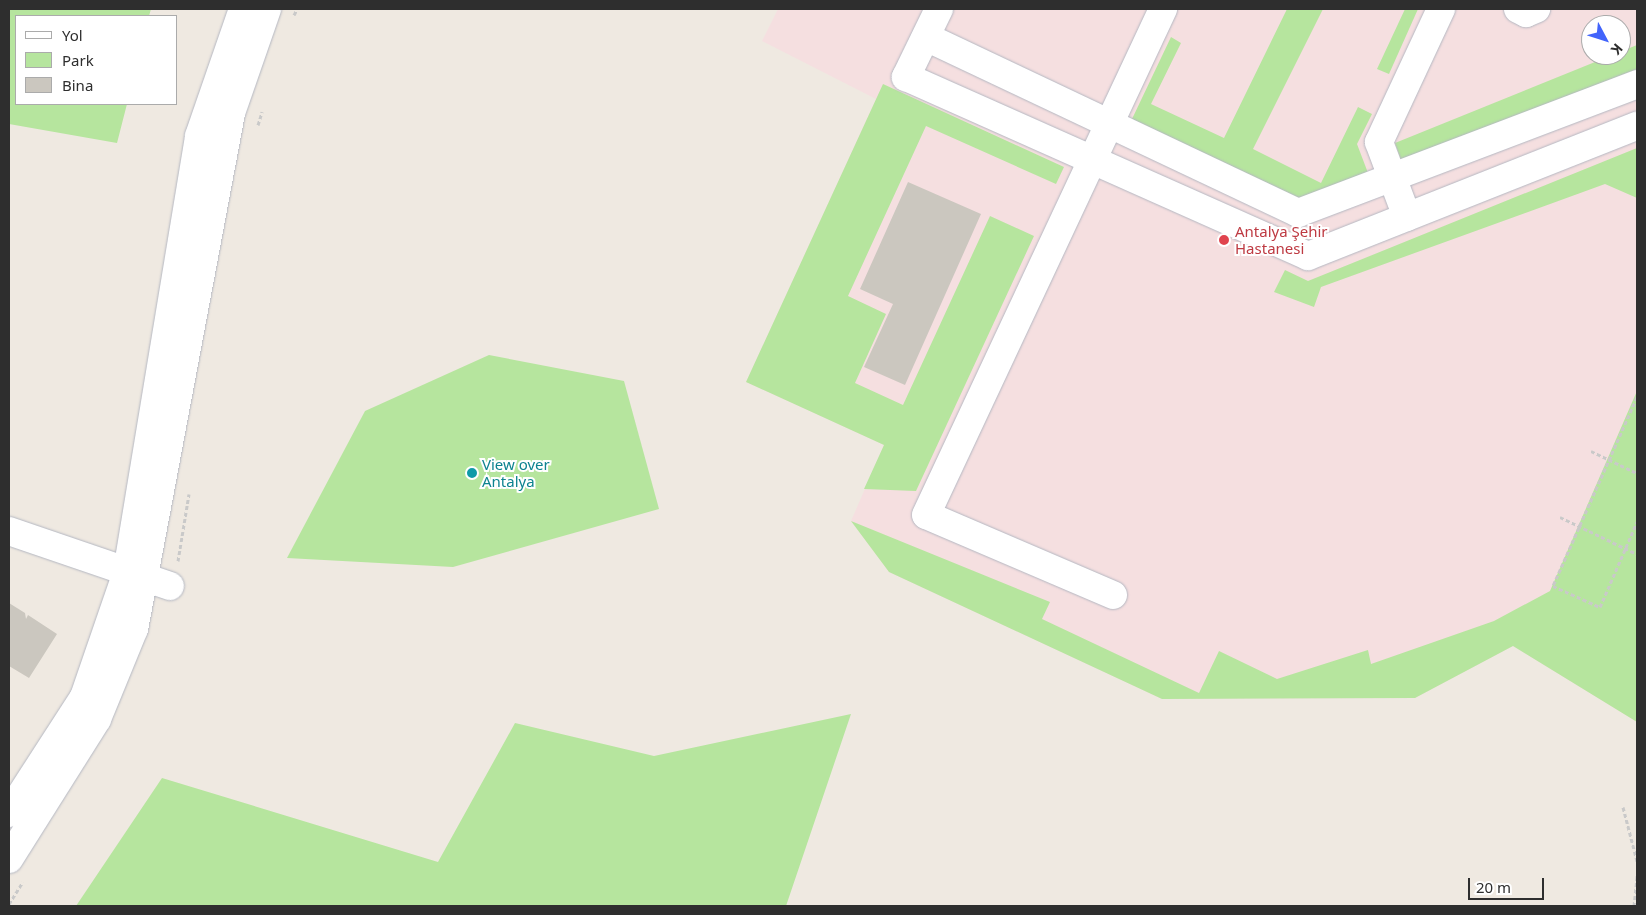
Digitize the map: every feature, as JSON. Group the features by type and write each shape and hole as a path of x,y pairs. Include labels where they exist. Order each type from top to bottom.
{"street":[{"path":"9,813 84,698 148,579 199,136 243,9"},
{"path":"9,859 97,719 134,629 148,579 231,113 267,9"},
{"path":"939,9 906,77 1095,158 1308,256 1637,126"},
{"path":"1113,595 926,515 1113,122 1163,9"},
{"path":"1407,217 1379,142 1440,9"},
{"path":"1518,9 1526,13 1536,9"},
{"path":"926,36 1113,122 1298,213 1637,84"},
{"path":"9,530 148,579"}],"path":[{"path":"1637,397 1553,586 1600,607 1637,522"},
{"path":"1591,451 1637,473"},
{"path":"1560,517 1637,554"},
{"path":"1623,807 1637,861"},
{"path":"1634,906 1637,875"}],"shaded area":[{"name":"Antalya Şehir Hastanesi","path":"778,9 1637,9 1637,722 1513,646 1415,698 1162,699 889,572 851,521 884,445 746,382 876,99 762,41"}],"green space":[{"path":"9,9 151,9 149,15 15,15 15,105 127,105 117,143 9,124"},
{"path":"1287,9 1323,9 1253,149 1321,183 1358,107 1372,114 1357,144 1368,173 1301,199 1132,119 1171,37 1181,43 1151,104 1224,138"},
{"path":"1405,9 1418,9 1389,74 1377,69"},
{"path":"1637,45 1637,69 1402,163 1395,143 1588,65 1631,65 1631,47"},
{"path":"883,84 1064,167 1056,184 926,126 848,296 886,314 855,383 903,405 990,216 1034,236 916,491 864,489 884,445 746,382"},
{"path":"1637,148 1637,198 1605,184 1321,287 1314,307 1274,292 1285,270 1308,281"},
{"path":"489,355 624,381 659,509 453,567 287,558 365,411"},
{"path":"1637,391 1637,722 1513,646 1415,698 1162,699 889,572 851,521 1050,602 1042,619 1199,693 1219,651 1277,679 1368,650 1371,664 1494,621 1550,591"},
{"path":"851,714 786,906 76,906 162,778 438,862 515,723 654,756"}],"building":[{"path":"908,182 981,214 905,385 864,367 893,304 860,289"},
{"path":"9,603 25,613 26,619 28,615 57,634 29,678 9,666"}],"place":[{"name":"Antalya Şehir Hastanesi","path":"1224,240"},
{"name":"View over Antalya","path":"472,473"}]}
